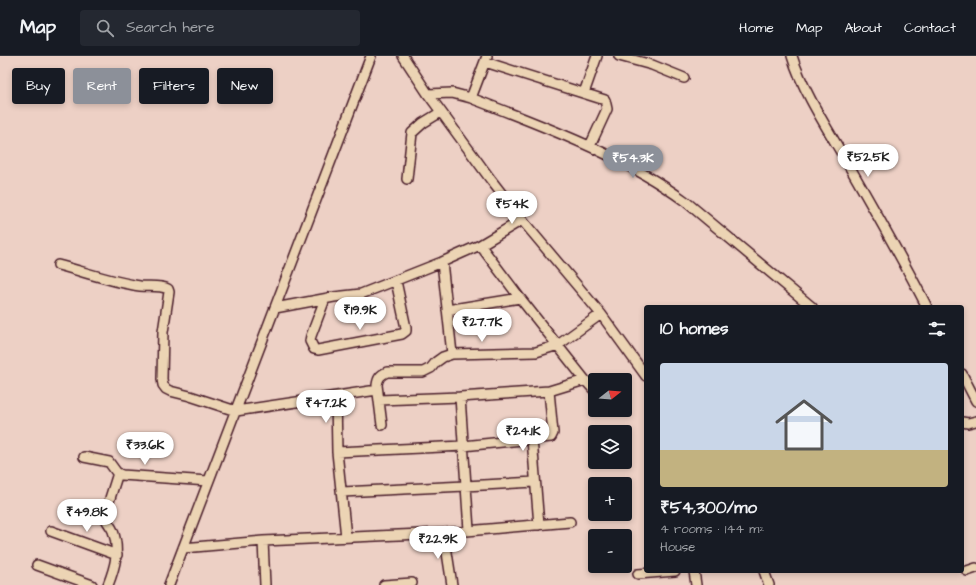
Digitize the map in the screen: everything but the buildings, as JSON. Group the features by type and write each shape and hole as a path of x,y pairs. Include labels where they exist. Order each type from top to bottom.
{"street":[{"path":"169,585 371,56"},
{"path":"403,56 441,112 522,220 601,314 644,373"},
{"path":"584,93 597,56"},
{"path":"619,56 652,65 684,78"},
{"path":"652,65 656,56"},
{"path":"792,56 797,71 820,115 893,241 926,305"},
{"path":"471,98 486,59 584,93 603,98 606,100 607,108 590,146"},
{"path":"428,94 452,93 471,98 590,146 646,174 675,193 810,305"},
{"path":"407,179 412,133 423,123 441,112"},
{"path":"275,308 361,294 396,281 480,245 522,220"},
{"path":"480,245 588,384"},
{"path":"442,262 452,354"},
{"path":"58,266 140,286 166,288 169,292 163,332 164,385 170,391 236,411 377,390"},
{"path":"325,299 310,341 314,348 318,350 402,334 406,331 406,328 396,281"},
{"path":"447,310 520,298"},
{"path":"382,425 377,390 378,379 383,374 387,372 423,372 440,360 452,354 536,352 558,345 601,314"},
{"path":"964,378 976,401"},
{"path":"379,400 460,397 549,391 585,380"},
{"path":"337,452 463,446 551,437 553,433 549,391"},
{"path":"336,397 337,452 346,537"},
{"path":"460,397 469,530"},
{"path":"964,422 976,421"},
{"path":"532,440 539,525"},
{"path":"84,458 109,462 118,473 122,475 208,481"},
{"path":"108,585 114,570 117,555 114,532 106,522 105,514 118,473"},
{"path":"342,492 536,482"},
{"path":"182,548 263,541 444,532 570,522"},
{"path":"51,531 117,555"},
{"path":"444,532 452,585"},
{"path":"263,541 265,585"},
{"path":"37,565 92,585"},
{"path":"638,574 650,573"},
{"path":"694,573 696,585"},
{"path":"765,573 769,585"},
{"path":"384,585 412,584"}]}
